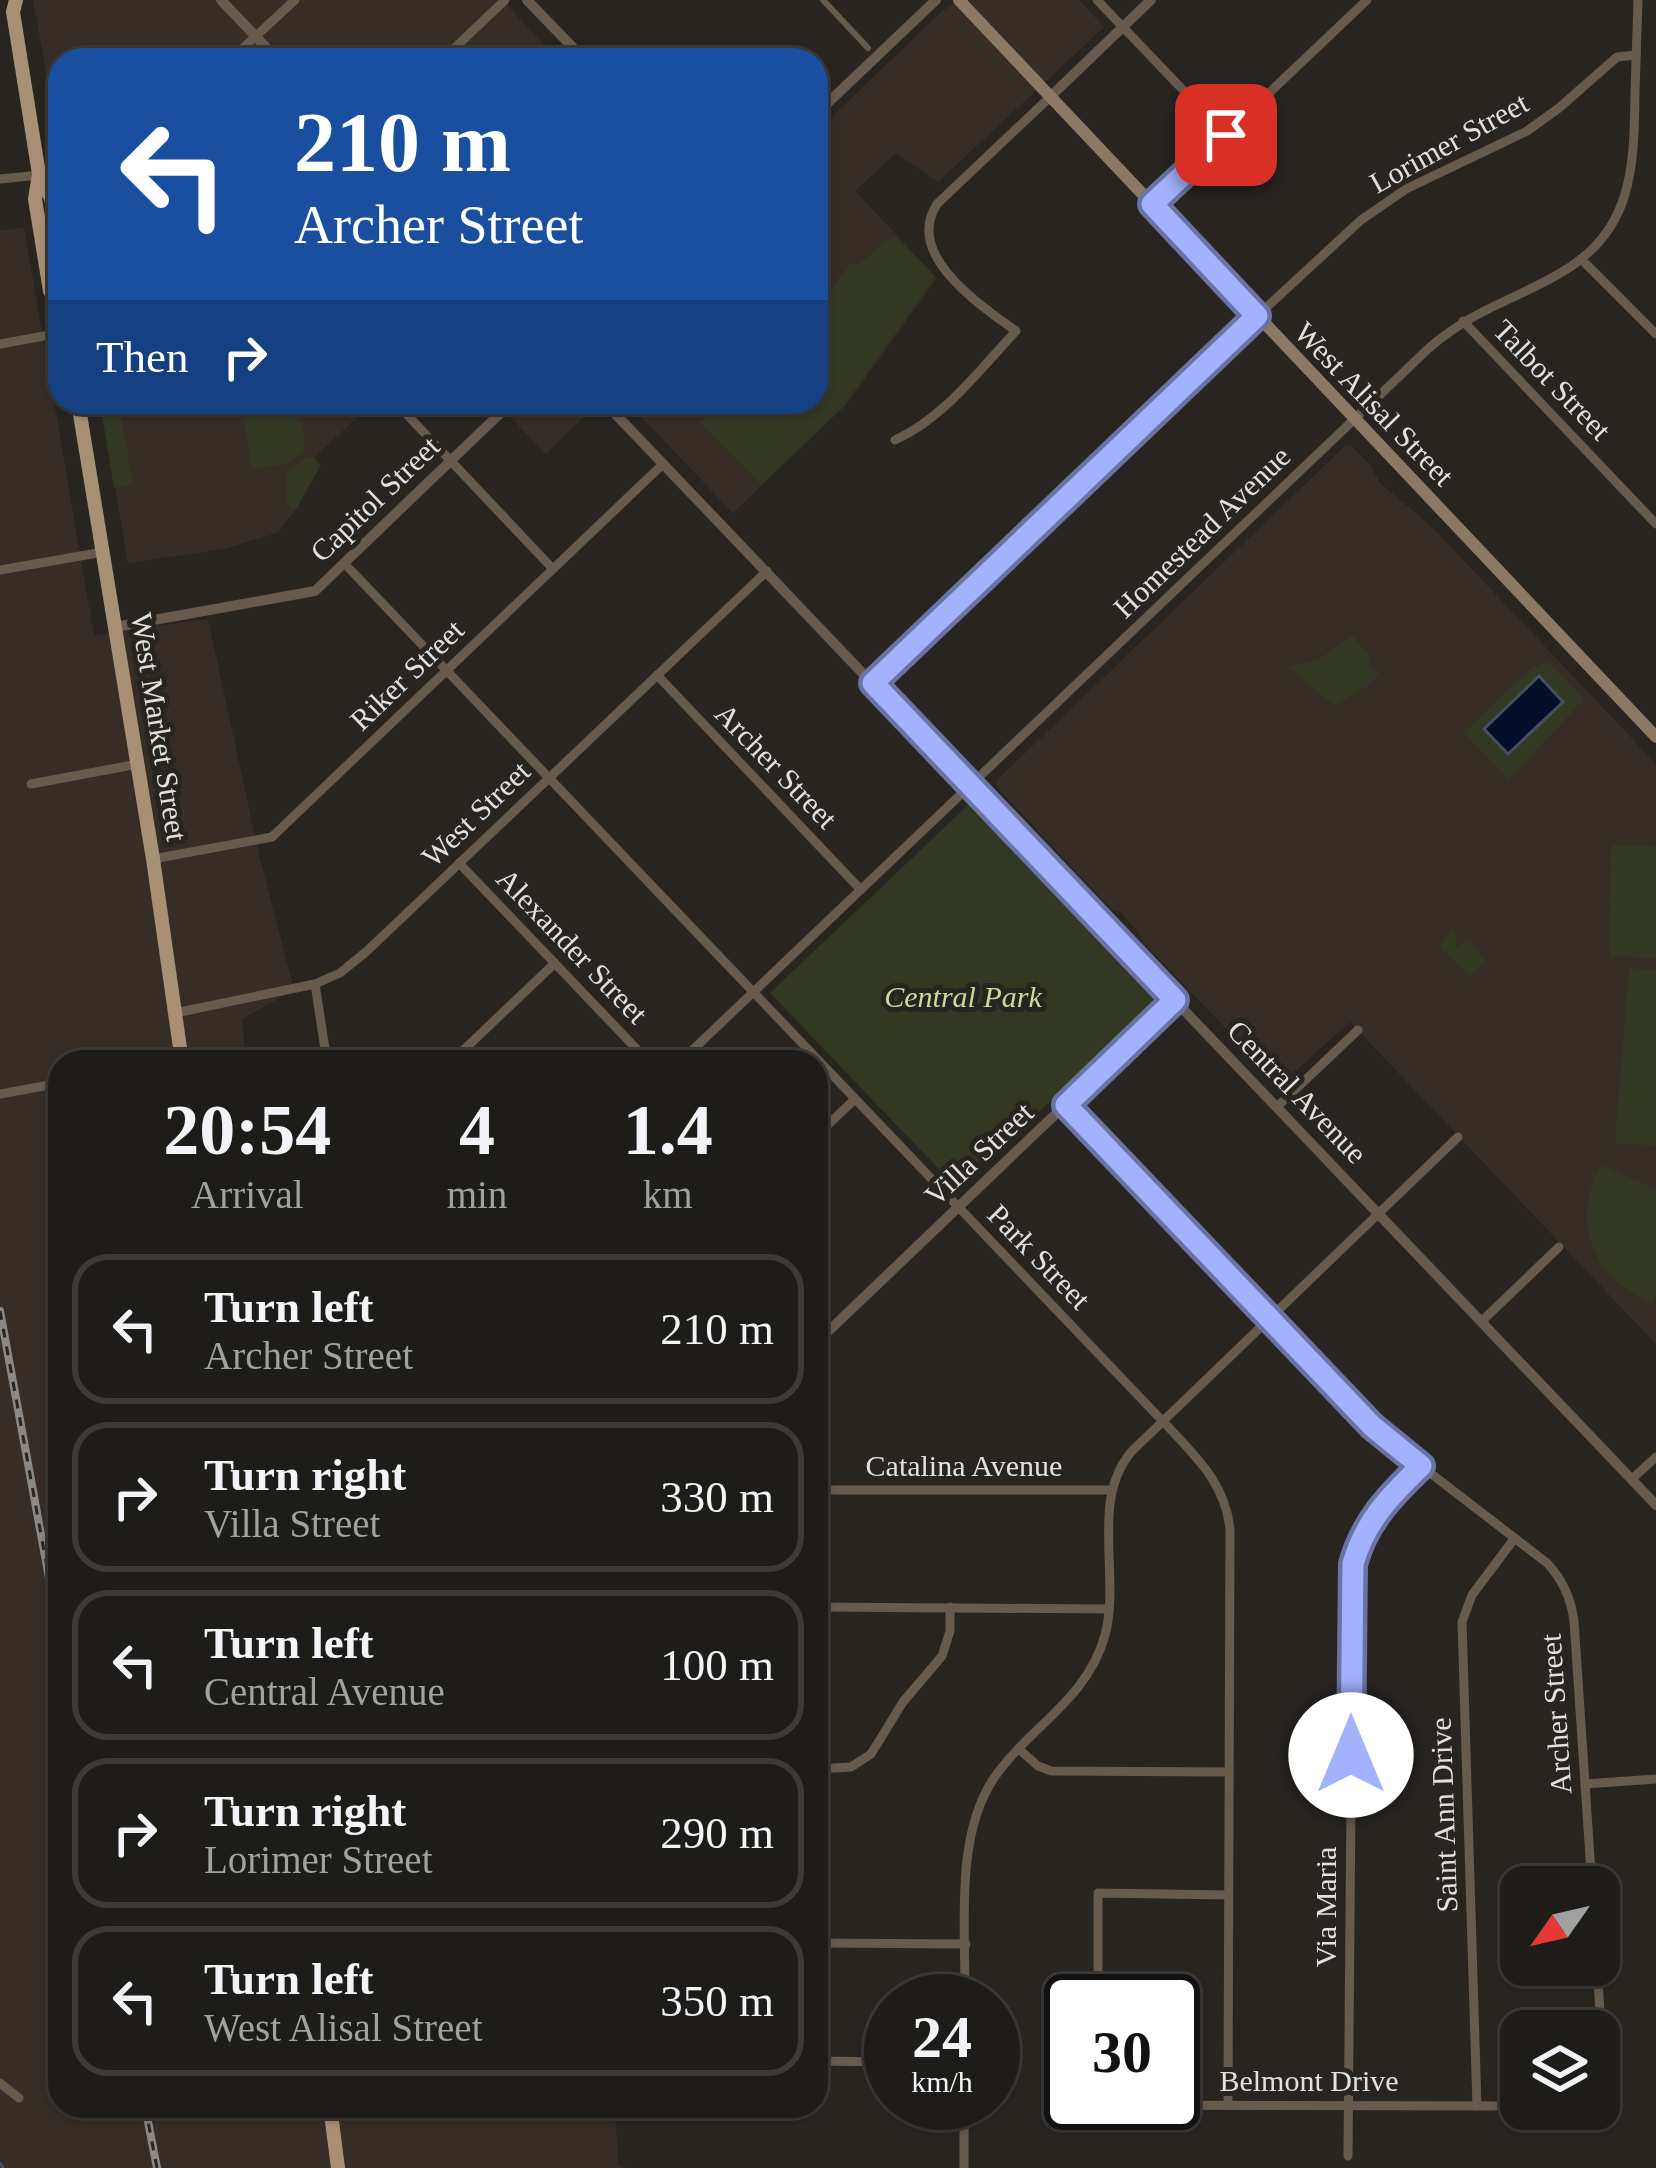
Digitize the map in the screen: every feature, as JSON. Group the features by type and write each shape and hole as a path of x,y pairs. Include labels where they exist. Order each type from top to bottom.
{"main road":[{"name":"West Alisal Street","path":"959,0 1656,737"},
{"path":"11,4 39,175 48,192"},
{"path":"39,175 35,199 48,279"},
{"name":"West Market Street","path":"80,414 153,859 177,1050"},
{"path":"332,2118 338,2168"}],"street":[{"path":"221,0 267,48"},
{"path":"244,48 295,0"},
{"path":"455,48 505,0"},
{"path":"527,0 573,48"},
{"path":"823,0 868,48"},
{"path":"828,103 936,0"},
{"path":"1097,0 1226,135"},
{"path":"895,440 918,429 1016,331 972,297 932,250 927,225 937,204 1151,0"},
{"path":"1152,204 1366,0"},
{"name":"Homestead Avenue","path":"693,1050 1429,348 1462,321 1581,259 1609,228 1632,175 1638,0"},
{"name":"Lorimer Street","path":"873,683 1340,237 1429,177 1527,131 1617,57 1636,55"},
{"path":"0,179 48,174"},
{"path":"1581,259 1656,334"},
{"name":"Talbot Street","path":"1462,321 1656,524"},
{"path":"0,344 48,335"},
{"path":"407,414 553,568"},
{"name":"Capitol Street","path":"115,627 315,591 499,414"},
{"name":"Central Avenue","path":"615,414 1656,1505"},
{"name":"Riker Street","path":"153,859 272,837 663,464"},
{"path":"0,570 103,552"},
{"name":"Park Street","path":"344,563 808,1050"},
{"name":"West Street","path":"175,1013 315,984 356,961 767,572"},
{"name":"Archer Street","path":"657,676 861,890"},
{"path":"31,784 138,764"},
{"name":"Alexander Street","path":"459,863 638,1050"},
{"path":"464,1050 555,963"},
{"path":"315,984 325,1050"},
{"name":"Villa Street","path":"828,1331 1175,1000"},
{"path":"1278,1106 1358,1030"},
{"name":"Park Street","path":"828,1071 1163,1421 1211,1474 1228,1510 1228,2104"},
{"path":"0,1094 48,1084"},
{"path":"828,1125 855,1100"},
{"name":"Archer Street","path":"1066,1105 1377,1432 1547,1563 1562,1581 1574,1622 1591,1866"},
{"path":"965,1974 967,1857 972,1828 989,1786 1082,1684 1101,1649 1109,1609 1111,1490 1117,1471 1126,1457 1458,1137"},
{"path":"1483,1322 1559,1247"},
{"path":"1633,1478 1656,1457"},
{"name":"Via Maria","path":"1348,2156 1353,1564 1362,1535 1376,1513 1421,1466"},
{"name":"Catalina Avenue","path":"828,1490 1111,1490"},
{"name":"Saint Ann Drive","path":"1477,2106 1462,1622 1472,1595 1514,1539"},
{"path":"828,1607 1109,1609"},
{"path":"828,1768 851,1767 871,1754 903,1702 942,1656 950,1631 950,1607"},
{"path":"1019,1750 1051,1771 1229,1772"},
{"path":"1585,1784 1656,1779"},
{"path":"1098,1974 1098,1894 1228,1895"},
{"path":"828,1943 966,1944"},
{"path":"828,2061 864,2062"},
{"path":"0,2084 19,2098"},
{"name":"Belmont Drive","path":"1200,2104 1500,2106"},
{"path":"964,2130 964,2168"}],"shaded area":[{"path":"33,0 502,0 548,48 48,48 48,82"},
{"path":"958,0 1079,0 1104,27 938,182 896,153 855,191 937,278 846,405 733,513 638,414 828,414 828,120"},
{"path":"24,227 48,367 48,414 56,414 94,635 208,619 259,855 294,990 242,1019 245,1050 48,1050 48,2118 616,2118 618,2165 627,2168 0,2168 0,231"},
{"path":"103,414 360,414 315,457 321,465 277,533 224,549 128,563"},
{"path":"508,414 587,414 546,454"},
{"path":"1350,445 1380,483 1433,528 1656,764 1656,1344 1350,1022 1280,1085 997,787 997,780"}],"green space":[{"path":"895,237 935,277 843,406 761,485 700,422 708,414 828,414 828,295 852,262 857,266"},
{"path":"102,414 121,414 133,485 114,488"},
{"path":"242,414 299,414 303,452 286,464 252,469"},
{"path":"308,457 320,466 295,510 287,504 287,473"},
{"path":"1352,635 1379,674 1334,705 1288,667 1318,660"},
{"path":"1547,660 1584,699 1509,780 1464,733 1534,665 1538,668"},
{"name":"Central Park","path":"968,805 1156,1001 958,1189 770,993"},
{"path":"1611,845 1656,846 1656,958 1610,956"},
{"path":"1453,930 1455,948 1469,940 1485,961 1469,977 1440,947"},
{"path":"1629,968 1656,971 1656,1146 1615,1143"},
{"path":"1601,1165 1656,1189 1656,1295 1652,1303 1615,1279 1592,1246 1587,1207"}],"water":[{"path":"1539,676 1563,702 1508,754 1484,729"}],"waterway":[{"path":"0,2163 3,2168"}],"railway":[{"path":"0,1311 48,1573"},
{"path":"147,2118 157,2168"}],"route":[{"path":"1226,135 1152,204 1257,316 873,683 1175,1000 1066,1105 1372,1426 1421,1466 1376,1513 1362,1535 1353,1564 1351,1755"}]}
